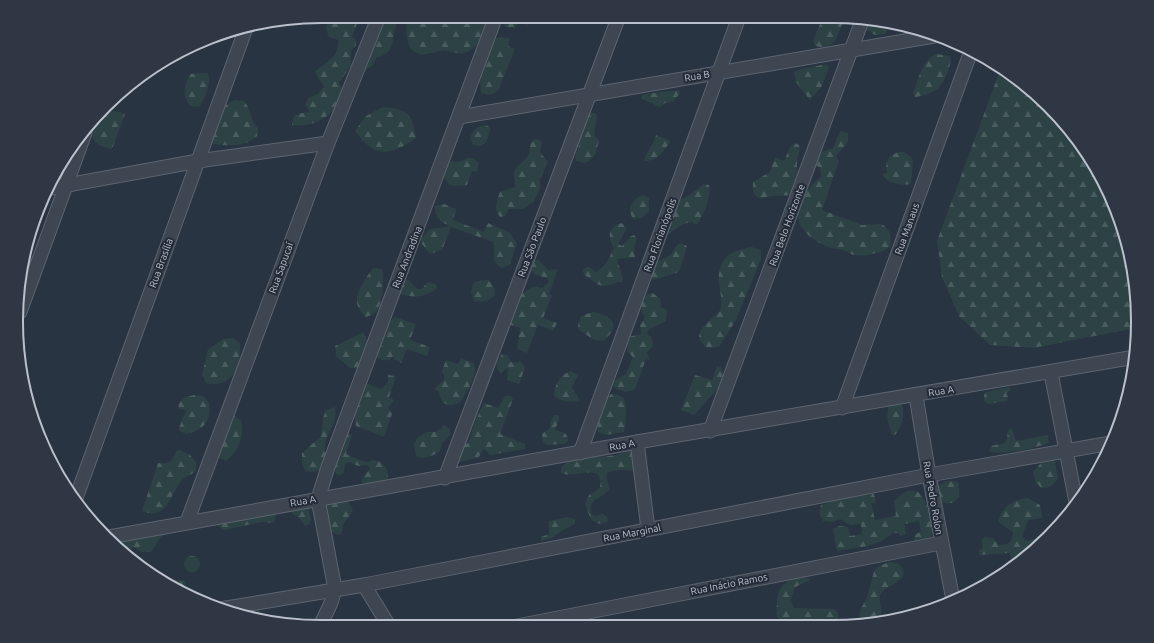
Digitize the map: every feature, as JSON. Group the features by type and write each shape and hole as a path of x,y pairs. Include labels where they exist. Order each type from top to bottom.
{"street":[{"name":"Rua Sapucaí","path":"187,522 328,143 376,23"},
{"name":"Rua Andradina","path":"318,499 328,467 493,23"},
{"name":"Rua São Paulo","path":"445,478 616,23"},
{"name":"Rua Florianópolis","path":"580,453 737,23"},
{"name":"Rua Belo Horizonte","path":"710,431 861,25"},
{"name":"Rua Brasília","path":"78,493 244,33"},
{"name":"Rua B","path":"459,117 924,38"},
{"name":"Rua Manaus","path":"842,408 969,56"},
{"path":"55,187 198,161 328,143"},
{"path":"24,301 80,147"},
{"name":"Rua A","path":"114,536 318,499 445,478 637,442 916,396 1128,358"},
{"path":"1050,373 1075,495"},
{"name":"Rua Pedro Rolon","path":"916,396 941,543 952,595"},
{"path":"637,442 648,529"},
{"name":"Rua Marginal","path":"234,607 364,584 929,475 1104,444"},
{"path":"318,499 335,589 331,603 323,620"},
{"name":"Rua Inácio Ramos","path":"548,620 941,543"},
{"path":"364,584 385,620"}],"green space":[{"path":"327,23 357,23 352,37 356,40 356,45 351,51 351,65 339,83 341,85 342,96 336,107 326,117 306,125 292,125 297,114 310,112 305,105 309,97 318,94 324,87 315,72 335,55 337,51 338,40 329,37 326,29"},
{"path":"382,23 486,23 479,42 470,51 455,53 445,50 426,54 420,54 413,51 409,46 407,39 406,24 397,24 391,48 388,52 376,58 372,66 366,69 364,59"},
{"path":"505,23 517,23 515,28 505,27"},
{"path":"820,23 842,24 836,39 829,46 815,46 813,41"},
{"path":"866,25 889,29 885,34 875,35 867,30"},
{"path":"501,37 510,38 508,46 515,49 498,91 490,95 481,93 480,86 483,65 487,52 492,39"},
{"path":"936,54 950,56 951,60 949,69 944,80 936,90 926,95 915,97 913,93 921,71 927,61"},
{"path":"826,64 829,67 822,86 810,100 796,82 794,72"},
{"path":"208,73 209,82 207,90 199,107 190,106 187,102 184,90 186,82 191,74"},
{"path":"999,74 1044,110 1081,156 1100,189 1121,244 1128,283 1131,329 1033,348 990,345 959,316 942,277 937,241"},
{"path":"679,90 680,93 673,102 665,103 660,107 642,99 641,96 645,94"},
{"path":"235,100 244,101 246,104 253,122 258,128 257,136 253,140 237,145 214,144 211,141 218,117 225,106"},
{"path":"383,107 398,109 407,114 413,123 416,138 391,151 383,152 369,146 362,140 355,131 366,116"},
{"path":"115,111 125,114 112,149 103,147 97,143 92,135 93,130 109,112"},
{"path":"595,113 597,116 594,134 599,141 595,155 585,163 576,161 575,157 579,145 577,136 586,115"},
{"path":"486,125 491,128 486,143 480,146 473,145 470,138 472,133 478,127"},
{"path":"840,131 848,133 848,142 836,156 839,161 822,210 862,225 882,224 889,231 891,243 890,247 878,253 868,255 852,255 846,251 828,247 815,240 800,224 798,215 799,206 803,196 810,186 821,177 820,168 813,163 816,154 833,148"},
{"path":"656,135 669,140 670,142 663,152 656,158 649,161 644,161 646,154 654,142"},
{"path":"535,139 542,141 540,152 548,162 540,179 540,189 534,201 523,209 509,209 505,216 500,217 496,208 500,192 515,187 515,171 528,156 531,144"},
{"path":"795,143 799,145 800,150 797,163 799,180 798,187 791,194 761,198 756,196 754,193 753,182 770,172 775,157 784,161 790,147"},
{"path":"899,152 904,152 911,157 913,161 911,184 895,184 882,174 887,173 886,164 892,155"},
{"path":"467,158 472,158 479,162 477,172 472,171 467,185 449,185 444,177 450,161 459,162"},
{"path":"704,184 709,185 710,189 704,212 699,222 696,225 692,222 684,224 663,237 670,216 680,200"},
{"path":"644,195 649,198 649,211 642,218 633,219 630,206 637,198"},
{"path":"444,204 456,209 453,220 484,232 488,223 509,232 517,243 510,264 502,268 498,266 494,257 493,242 451,227 442,250 430,254 422,244 421,239 430,229 448,227 449,225 443,223 439,218 435,209 435,206"},
{"path":"622,223 627,228 618,244 622,246 631,236 635,235 637,239 634,248 635,257 617,259 623,281 608,286 601,286 584,275 583,270 587,267 591,268 595,272 604,266 614,248 610,240 611,230"},
{"path":"681,243 687,246 679,272 654,280 651,278 656,261 669,256 677,245"},
{"path":"752,247 761,250 761,259 736,320 719,347 709,348 702,343 699,338 702,328 720,311 721,308 719,283 720,267 723,261 732,253"},
{"path":"539,260 548,270 558,269 549,294 552,295 543,318 557,323 553,331 538,325 527,353 517,349 520,328 511,325 509,321 516,296 534,287 542,288 549,282 547,278 534,274 532,270 534,261"},
{"path":"373,268 382,269 383,292 378,309 374,314 366,317 360,311 358,305 358,292"},
{"path":"409,280 417,289 422,289 428,282 436,284 437,288 422,296 413,297 396,293 399,281"},
{"path":"488,280 494,287 495,295 491,299 485,301 474,301 471,292 473,283"},
{"path":"653,293 660,299 661,307 667,310 666,321 649,329 647,333 652,338 653,346 647,352 649,360 646,359 635,389 620,391 613,386 614,381 626,374 633,357 627,351 628,337 641,334 640,325 645,318 641,310 642,301 648,294"},
{"path":"593,312 606,316 613,322 612,331 603,341 594,340 579,330 578,325 581,316"},
{"path":"395,317 416,324 410,340 430,347 427,356 407,349 401,363 394,359 393,356 390,360 385,360 380,359 374,353 382,329"},
{"path":"363,332 367,341 367,350 359,368 350,368 336,356 335,346"},
{"path":"233,338 240,343 239,360 234,374 223,383 206,383 202,375 208,349 224,339"},
{"path":"502,354 507,355 512,363 521,361 525,368 519,384 507,380 508,368 501,373 498,370 496,364"},
{"path":"461,358 474,363 474,377 461,401 453,405 446,404 441,399 439,391 434,389 445,379 442,371 446,360 458,364"},
{"path":"717,366 721,367 724,375 722,384 694,415 681,410 695,375 712,380"},
{"path":"571,371 578,375 572,387 580,401 562,401 554,395 555,387 561,377 567,372"},
{"path":"388,375 396,376 389,397 394,400 388,408 392,414 384,437 356,426 354,415 364,386 368,384 381,389 388,382"},
{"path":"1010,387 1010,391 1006,393 1008,397 1007,401 988,404 984,400 984,395 986,392"},
{"path":"611,394 616,394 624,398 626,410 625,425 624,432 606,435 598,432 598,422 604,402"},
{"path":"194,395 203,396 209,403 208,420 198,430 186,434 178,430 186,411 178,408 179,403 185,397"},
{"path":"505,396 511,396 513,399 500,434 525,444 525,449 490,455 484,449 478,458 459,462 462,447 469,442 474,424 484,403 498,408"},
{"path":"898,402 902,405 903,417 895,435 892,434 889,426 888,408 890,404"},
{"path":"335,407 334,421 325,444 327,458 319,470 313,472 305,471 302,462 302,453 321,436 323,418 326,410"},
{"path":"554,415 559,415 555,430 564,433 568,438 568,441 565,444 547,445 543,443 542,434 550,428 550,423"},
{"path":"234,416 241,420 242,432 238,447 226,461 218,457 227,425"},
{"path":"444,426 450,429 450,435 442,443 440,451 428,457 422,458 416,456 414,445 417,438 426,432 435,432"},
{"path":"1012,429 1016,441 1047,435 1049,443 1010,452 1002,453 989,451 991,446 1004,443 1007,439 1008,430"},
{"path":"347,433 352,435 346,454 359,460 368,462 376,460 380,462 387,469 387,480 364,484 361,481 370,468 367,465 358,466 349,462 345,464 344,473 340,475 336,474 334,460"},
{"path":"180,450 190,455 196,462 196,471 182,480 167,504 158,513 142,511 158,463 170,462 176,451"},
{"path":"634,450 637,475 634,471 627,470 617,470 607,473 609,490 596,499 591,508 591,513 594,516 603,514 607,517 608,521 598,524 592,520 585,503 589,495 600,488 600,480 598,475 588,473 567,475 561,473 562,467 572,460 580,458 612,456"},
{"path":"1051,459 1055,461 1058,479 1050,487 1041,488 1035,481 1033,472 1042,462"},
{"path":"947,481 956,481 959,483 959,497 953,503 944,503 938,496 936,487"},
{"path":"906,491 917,492 925,501 930,514 932,528 931,537 929,539 926,541 916,542 914,540 915,535 921,531 919,521 904,524 906,534 901,536 898,533 893,533 882,541 868,546 837,551 833,529 839,526 848,527 850,536 862,534 861,524 850,525 840,519 832,522 823,521 819,514 821,505 851,496 872,493 874,494 876,503 871,503 875,520 896,516 894,501"},
{"path":"1028,498 1040,505 1042,518 1028,520 1022,536 1026,541 1038,538 1008,562 1012,559 1009,553 980,555 979,551 983,547 981,540 985,537 993,538 999,545 1010,542 1013,532 998,522 1005,508 1013,502"},
{"path":"346,499 353,510 343,525 342,534 338,535 330,531 325,506 328,501"},
{"path":"308,506 311,520 309,524 305,526 300,519 289,511"},
{"path":"270,511 276,515 274,523 261,522 225,530 218,526 219,521"},
{"path":"567,517 575,519 575,524 552,538 541,541 541,537 549,534 549,521"},
{"path":"173,530 161,537 151,552 142,552 134,547 129,549 121,543"},
{"path":"189,556 195,556 200,561 198,570 195,572 189,572 184,567 184,561"},
{"path":"889,562 898,563 903,569 903,574 901,579 882,592 880,596 882,615 859,618 860,610 867,598 874,571 877,567"},
{"path":"804,577 811,580 795,587 791,600 794,608 835,609 838,613 838,620 781,620 777,617 779,590 789,581"},
{"path":"168,578 175,581 184,580 187,588"},
{"path":"251,608 259,610 262,614 244,610 242,609"}]}
